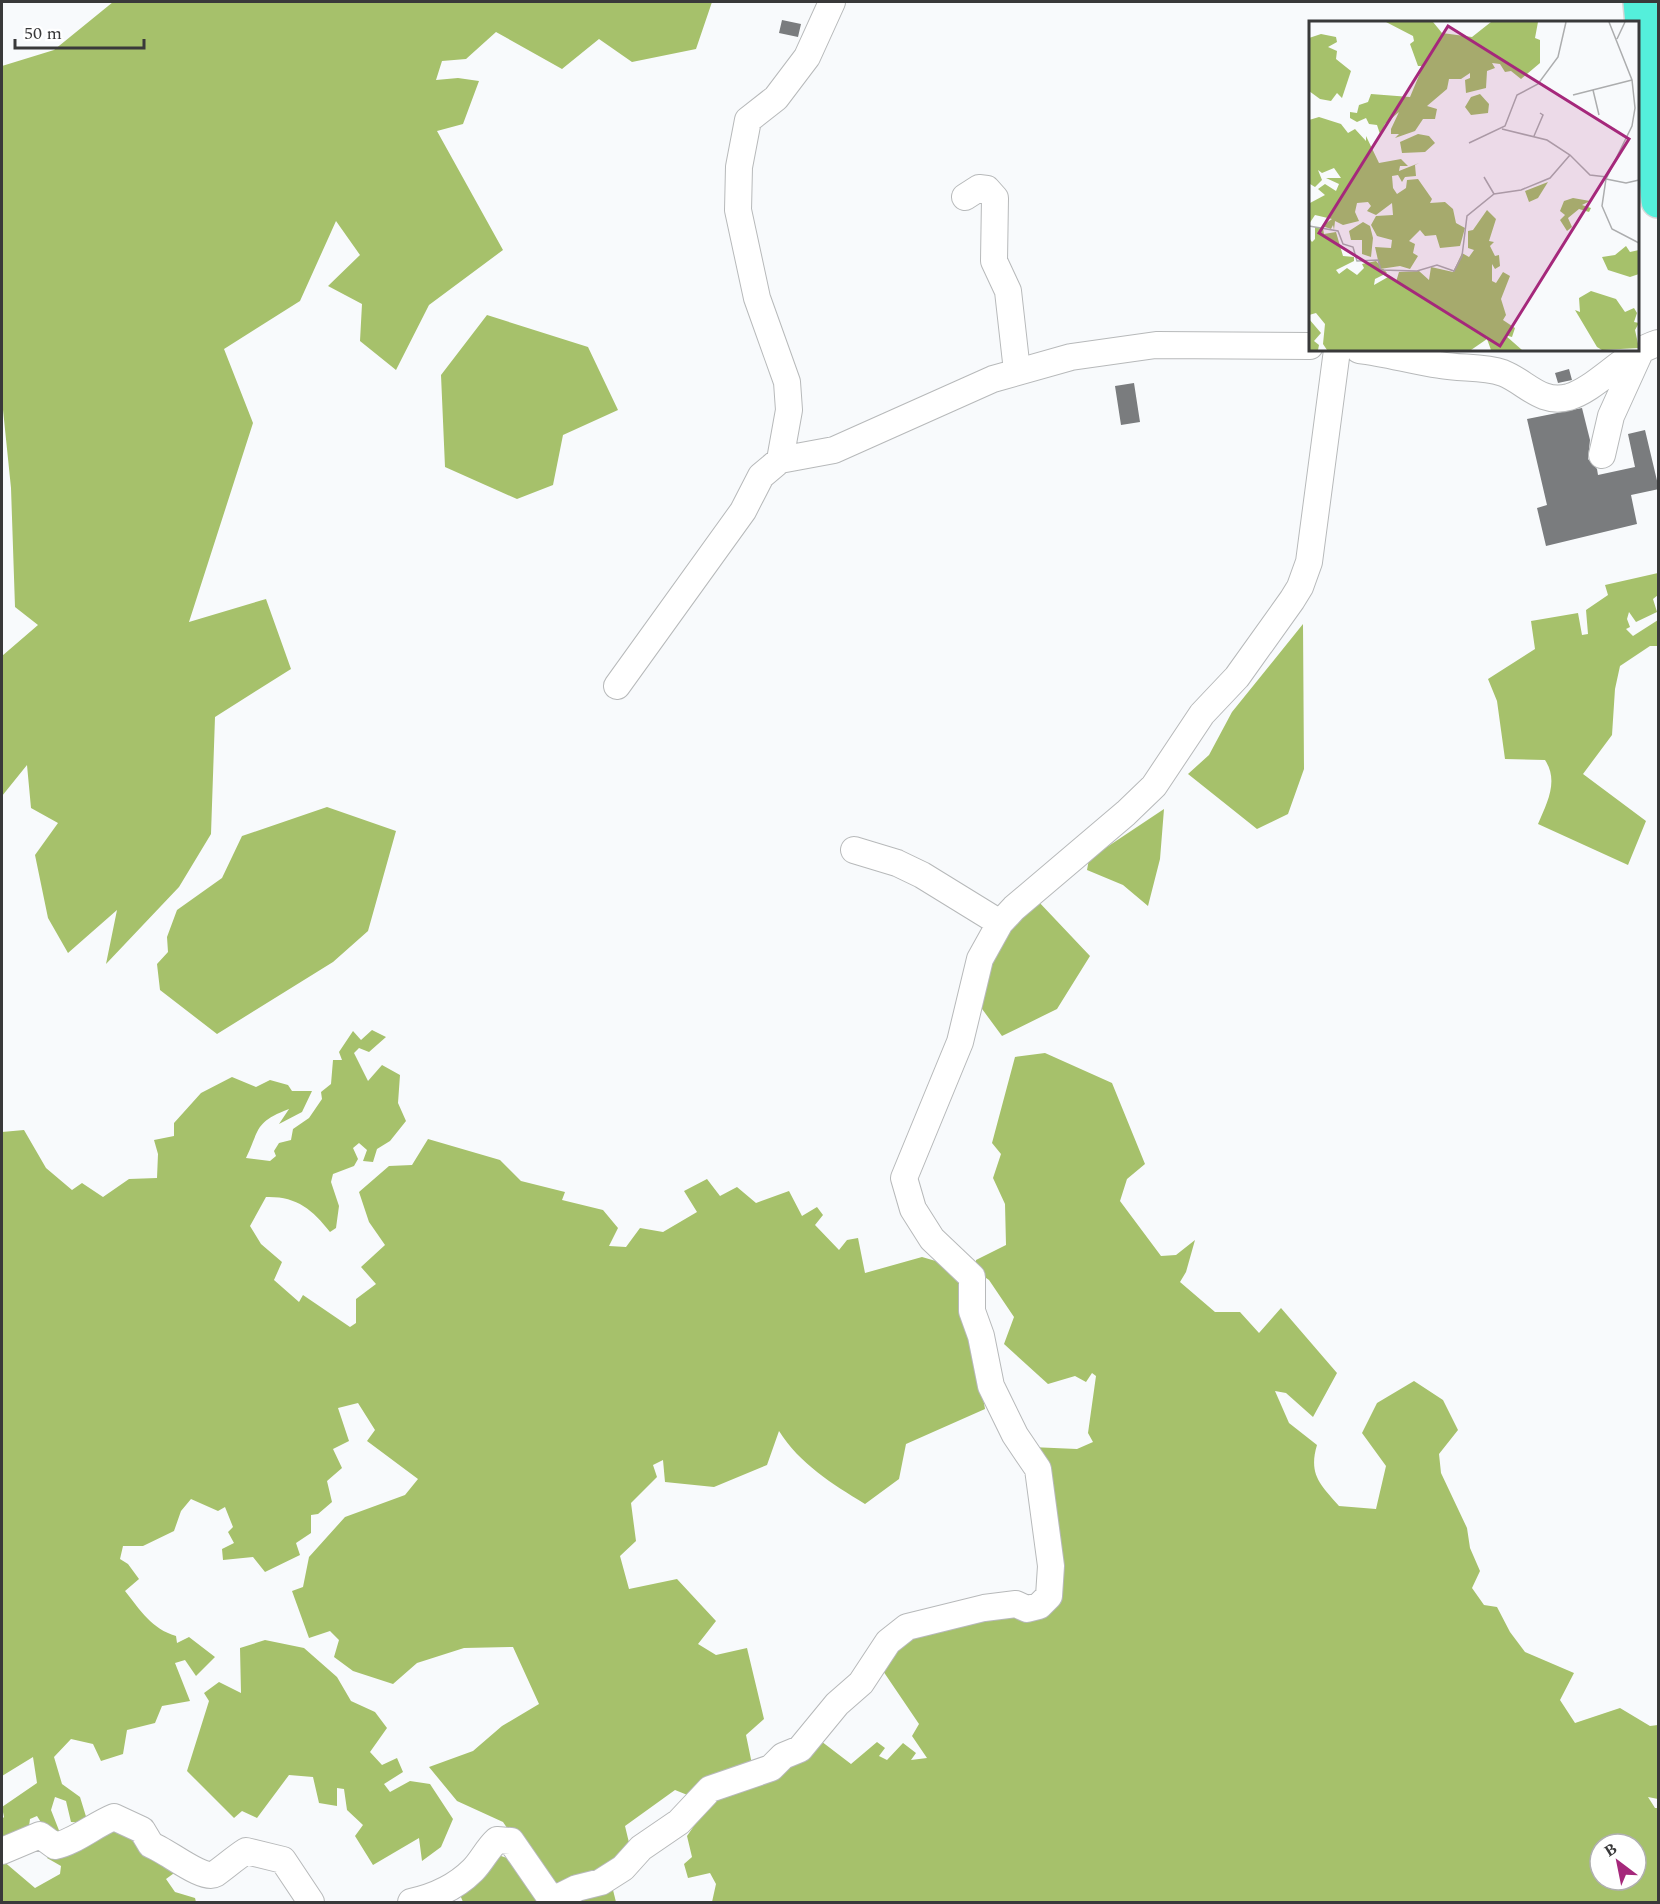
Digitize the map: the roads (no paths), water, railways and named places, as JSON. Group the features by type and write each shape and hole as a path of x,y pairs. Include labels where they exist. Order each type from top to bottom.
{"highway":[{"path":"1640,2 1659,201"}],"street":[{"path":"780,460 789,410 787,382 757,298 738,210 739,167 748,120 776,98 807,57 832,2"},
{"path":"965,197 980,188 987,189 995,198 994,261 1008,291 1017,371"},
{"path":"616,686 743,511 761,476 780,460 842,447 956,394 1017,371 1080,355 1156,345 1309,346"},
{"path":"1364,351 1438,365 1492,370 1512,377 1539,395 1556,399 1576,394 1650,346"},
{"path":"1602,455 1611,416 1650,346"},
{"path":"411,1902 422,1902 444,1892 474,1869 497,1840 511,1841 549,1896 560,1897 577,1888 602,1882 623,1868 641,1848 679,1822 710,1789 771,1768 783,1756 800,1749 837,1704 861,1683 888,1642 907,1627 984,1608 1016,1604 1027,1609 1039,1606 1049,1596 1051,1566 1038,1469 1015,1435 991,1386 981,1336 972,1311 972,1277 932,1239 913,1209 904,1178 960,1042 980,959 1000,923 1026,897 1155,786 1202,714 1238,677 1300,587 1309,562 1337,351"},
{"path":"854,850 897,863 922,875 1000,923"},
{"path":"2,1851 40,1836 55,1846 65,1844 93,1826 114,1817 142,1830 151,1845 164,1850 201,1875 214,1875 246,1851 283,1860 311,1902"}]}
